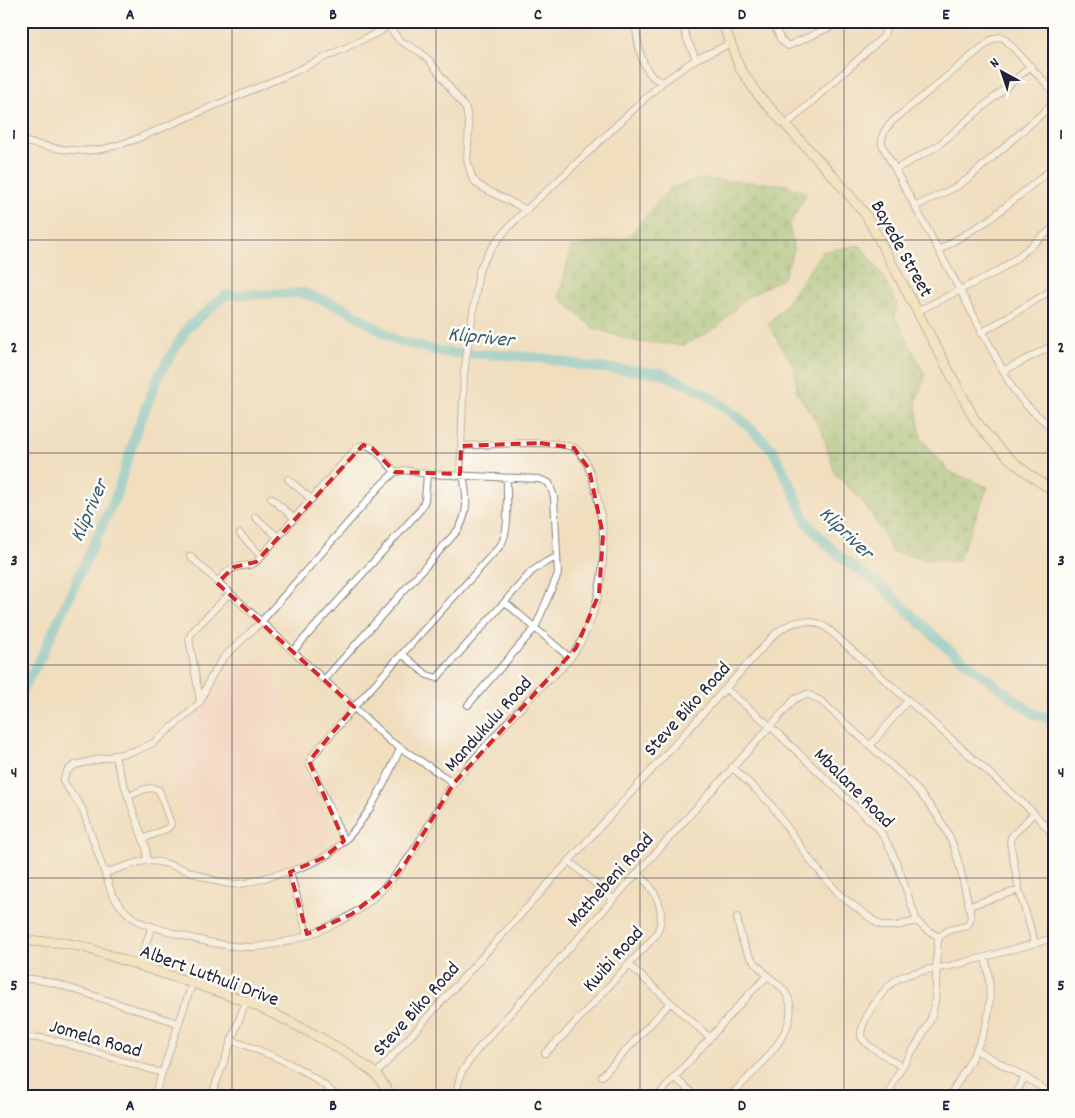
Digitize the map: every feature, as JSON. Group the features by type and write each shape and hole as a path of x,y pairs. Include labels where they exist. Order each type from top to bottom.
{"street":[{"path":"635,21 643,61 656,80 663,82"},
{"path":"683,21 686,37 696,59"},
{"name":"Bayede Street","path":"722,21 746,79 862,209 918,311 969,410 980,427 1024,470 1054,491"},
{"path":"772,21 776,32 785,45 790,46 844,21"},
{"path":"820,21 823,30"},
{"path":"786,125 884,36 886,27 883,21"},
{"path":"21,141 60,149 85,150 107,148 134,140 294,72 381,31 389,23 400,41 420,52 429,60 466,109 469,127 467,160 472,177 477,184 527,210"},
{"path":"916,206 954,188 969,178 1050,108 1053,100 1052,90 1004,38 999,37 991,40 894,120 884,132 882,145 940,250 981,333 1012,389 1026,405 1054,430"},
{"path":"324,680 460,527 466,508 460,446 464,373 479,271 485,256 495,242 527,210 663,82 696,59 730,44"},
{"path":"896,169 936,147 1030,66"},
{"path":"940,250 989,220 1054,167"},
{"path":"918,311 998,271 1054,227"},
{"path":"981,333 1054,289"},
{"path":"1003,371 1054,345"},
{"name":"Mandukulu Road","path":"114,755 76,765 67,771 63,781 82,808 112,894 119,905 136,920 212,943 244,947 270,944 307,934 338,922 352,914 388,885 406,862 454,783 500,730 570,658 582,637 599,594 603,567 602,519 589,469 581,454 566,444 540,442 460,446"},
{"path":"217,583 231,569 251,565 261,556 350,455 363,445 372,448 395,472"},
{"path":"147,861 146,848 114,755 138,750 153,743 176,725 200,702 217,665 261,622 381,485 395,472 411,470 427,474 462,474 539,479 550,485 554,497 558,574 535,628 468,705"},
{"path":"293,652 421,509 425,500 427,474"},
{"path":"344,840 309,761 354,707 504,541 507,478"},
{"path":"288,479 311,499"},
{"path":"271,498 294,518"},
{"path":"255,517 278,536"},
{"path":"240,534 261,556"},
{"path":"190,556 217,583 400,749 454,783"},
{"path":"402,654 427,675 437,678 532,571 557,557"},
{"path":"200,702 189,638 193,630 229,594"},
{"path":"506,602 570,658"},
{"name":"Steve Biko Road","path":"376,1074 781,629 792,622 806,620 816,622 827,628 1034,813 1054,836"},
{"name":"Mbalane Road","path":"726,689 770,726 878,828 894,856 917,920"},
{"name":"Mathebeni Road","path":"455,1097 461,1073 470,1059 795,699 803,695 810,695 821,702 870,746"},
{"path":"908,700 870,746 923,796 943,825 954,847 971,911 970,922 962,928 949,930 939,936"},
{"path":"105,873 147,861 168,865 230,884 290,872 323,858 354,829 392,767 400,749"},
{"path":"732,767 770,803 813,864 853,905 877,924 896,926 917,920 924,928 939,936"},
{"path":"128,797 147,788 159,790 170,816 172,824 168,828 143,839"},
{"path":"1034,813 1010,840 1019,890 1035,943"},
{"path":"569,862 613,899"},
{"path":"290,872 307,934"},
{"name":"Kwibi Road","path":"544,1053 561,1038 653,939 660,924 660,906 657,895 638,873"},
{"path":"969,906 1019,890"},
{"path":"729,1097 777,1047 788,1024 790,1015 787,995 746,953 740,936 737,917"},
{"path":"138,966 152,926"},
{"path":"889,1097 889,1092 902,1067 920,1041 931,1019 935,1001 939,936"},
{"path":"902,1067 865,1042 861,1037 861,1031 877,1000 891,984 903,976 985,958 1054,938"},
{"name":"Albert Luthuli Drive","path":"21,941 59,942 84,947 246,1001 341,1049 376,1074 392,1097"},
{"path":"949,1097 982,1039 986,1025 991,997 985,958"},
{"path":"629,965 710,1037"},
{"path":"657,1097 751,992 768,976"},
{"path":"21,979 54,983 178,1023"},
{"path":"154,1097 192,984"},
{"path":"231,1097 212,1094 246,1001"},
{"path":"602,1076 670,1003"},
{"name":"Jomela Road","path":"21,1037 58,1041 162,1073"},
{"path":"232,1040 297,1067 318,1079 338,1097"},
{"path":"976,1050 1025,1077 1054,1096"},
{"path":"674,1076 697,1097"},
{"path":"1013,1097 1025,1077"},
{"path":"21,1094 36,1093 53,1097"}],"highlighted area":[{"path":"540,443 574,448 589,469 603,535 599,594 576,648 454,783 406,862 388,885 352,914 307,934 290,872 323,858 344,841 309,761 354,707 217,583 234,567 256,562 363,445 372,448 395,472 443,474 460,474 461,446"}],"shaded area":[{"path":"266,654 333,832 320,851 233,879 209,872 169,771 174,735 243,664"}],"green space":[{"path":"702,179 782,184 807,193 789,225 794,250 783,278 744,299 718,327 685,345 638,342 593,328 559,297 571,247 627,238 671,187"},
{"path":"860,245 883,276 897,304 895,316 925,375 916,403 921,438 950,472 988,487 958,561 925,560 892,552 863,502 835,474 822,431 797,392 795,369 768,324 783,308 822,252"}],"waterway":[{"name":"Klipriver","path":"21,692 40,659 116,496 137,430 159,375 188,327 226,295 304,293 344,308 396,340 428,349 451,353 549,359 591,367 661,373 705,393 742,420 772,449 792,488 807,524 839,556 886,590 946,647 1034,714 1054,720"}]}
